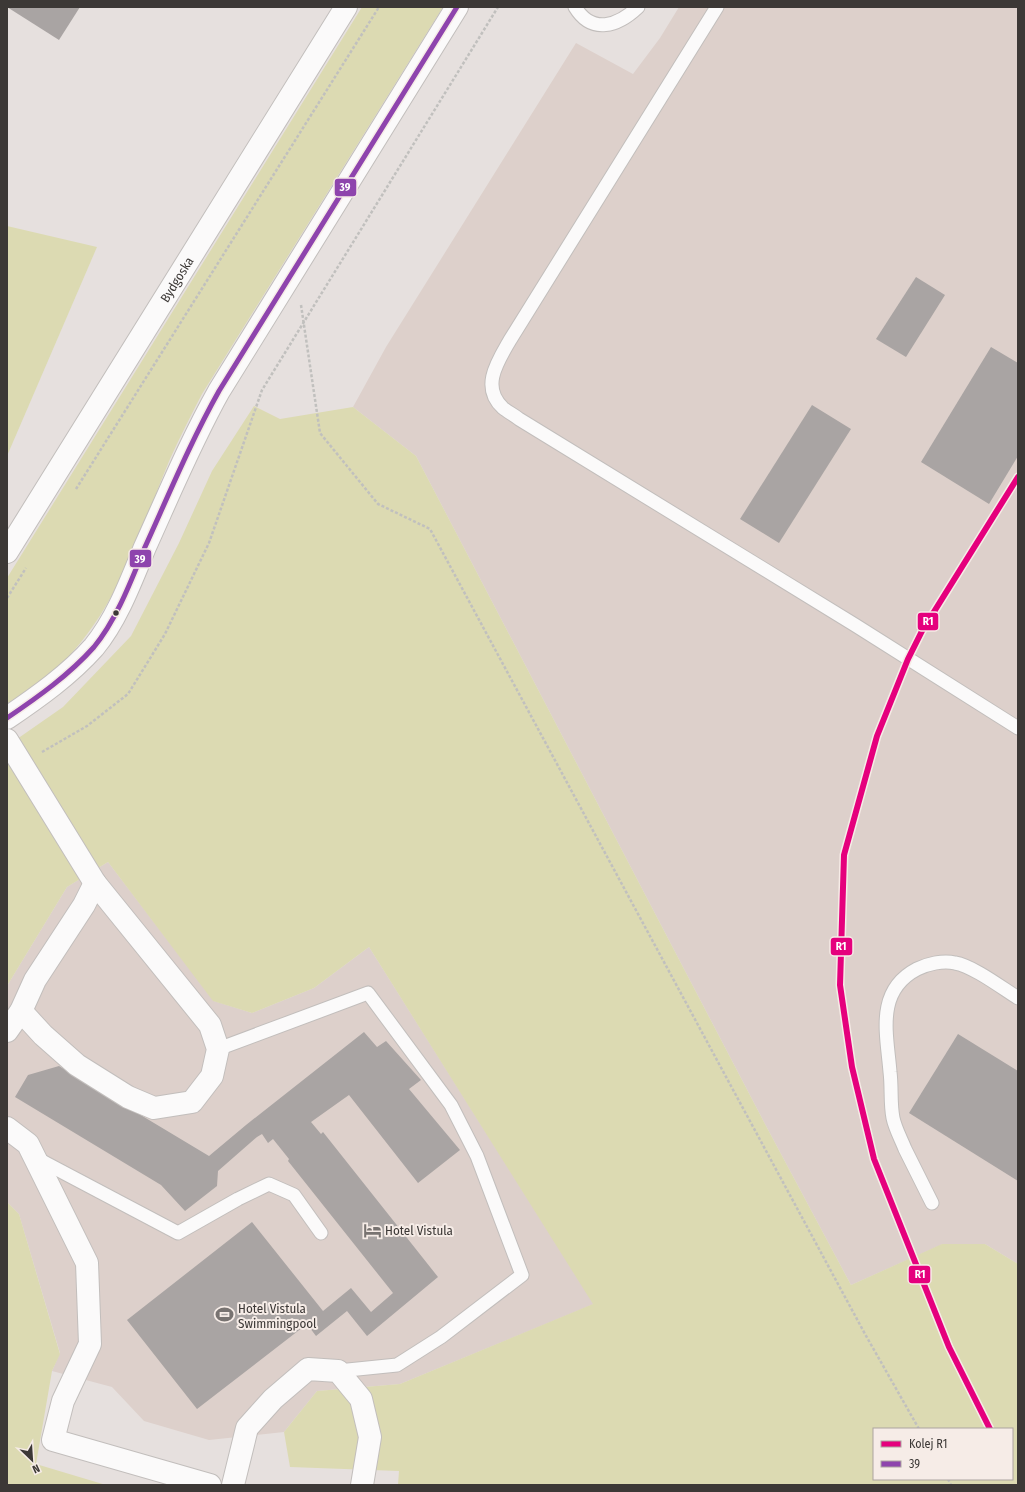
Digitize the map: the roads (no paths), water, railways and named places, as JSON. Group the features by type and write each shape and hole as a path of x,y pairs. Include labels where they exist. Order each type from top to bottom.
{"street":[{"name":"Bydgoska","path":"7,552 346,7"},
{"path":"7,718 42,694 77,664 94,646 109,625 130,582 187,451 219,391 457,7"},
{"path":"7,740 95,883 210,1025 218,1049 212,1076 192,1102 154,1108 128,1097 77,1065 43,1035 21,1011"},
{"path":"7,1031 21,1011 35,980 84,905 95,883"},
{"path":"7,1128 28,1144 87,1264 90,1344 63,1401 54,1440 210,1485"},
{"path":"234,1485 247,1428 273,1399 308,1369 338,1372 361,1399 370,1437 364,1481 362,1485"}],"lane":[{"path":"575,7 585,20 599,25 613,24 628,17 638,7"},
{"path":"717,7 510,340 494,369 492,381 494,395 502,407 519,419 855,625 1018,728"},
{"path":"932,1203 893,1118 887,1025 887,1006 892,993 900,981 924,965 955,962 974,970 1018,998"},
{"path":"218,1049 368,993 451,1105 478,1156 522,1275 441,1337 397,1365 338,1372"},
{"path":"34,1157 178,1233 238,1199 269,1184 294,1195 321,1233"}],"rail line":[{"name":"R1","path":"990,1428 949,1347 874,1159 852,1067 840,985 844,855 877,736 908,659 922,631 1018,477"}],"place":[{"name":"Hotel Vistula","path":"372,1230"},
{"name":"Hotel Vistula Swimmingpool","path":"225,1315"}]}
